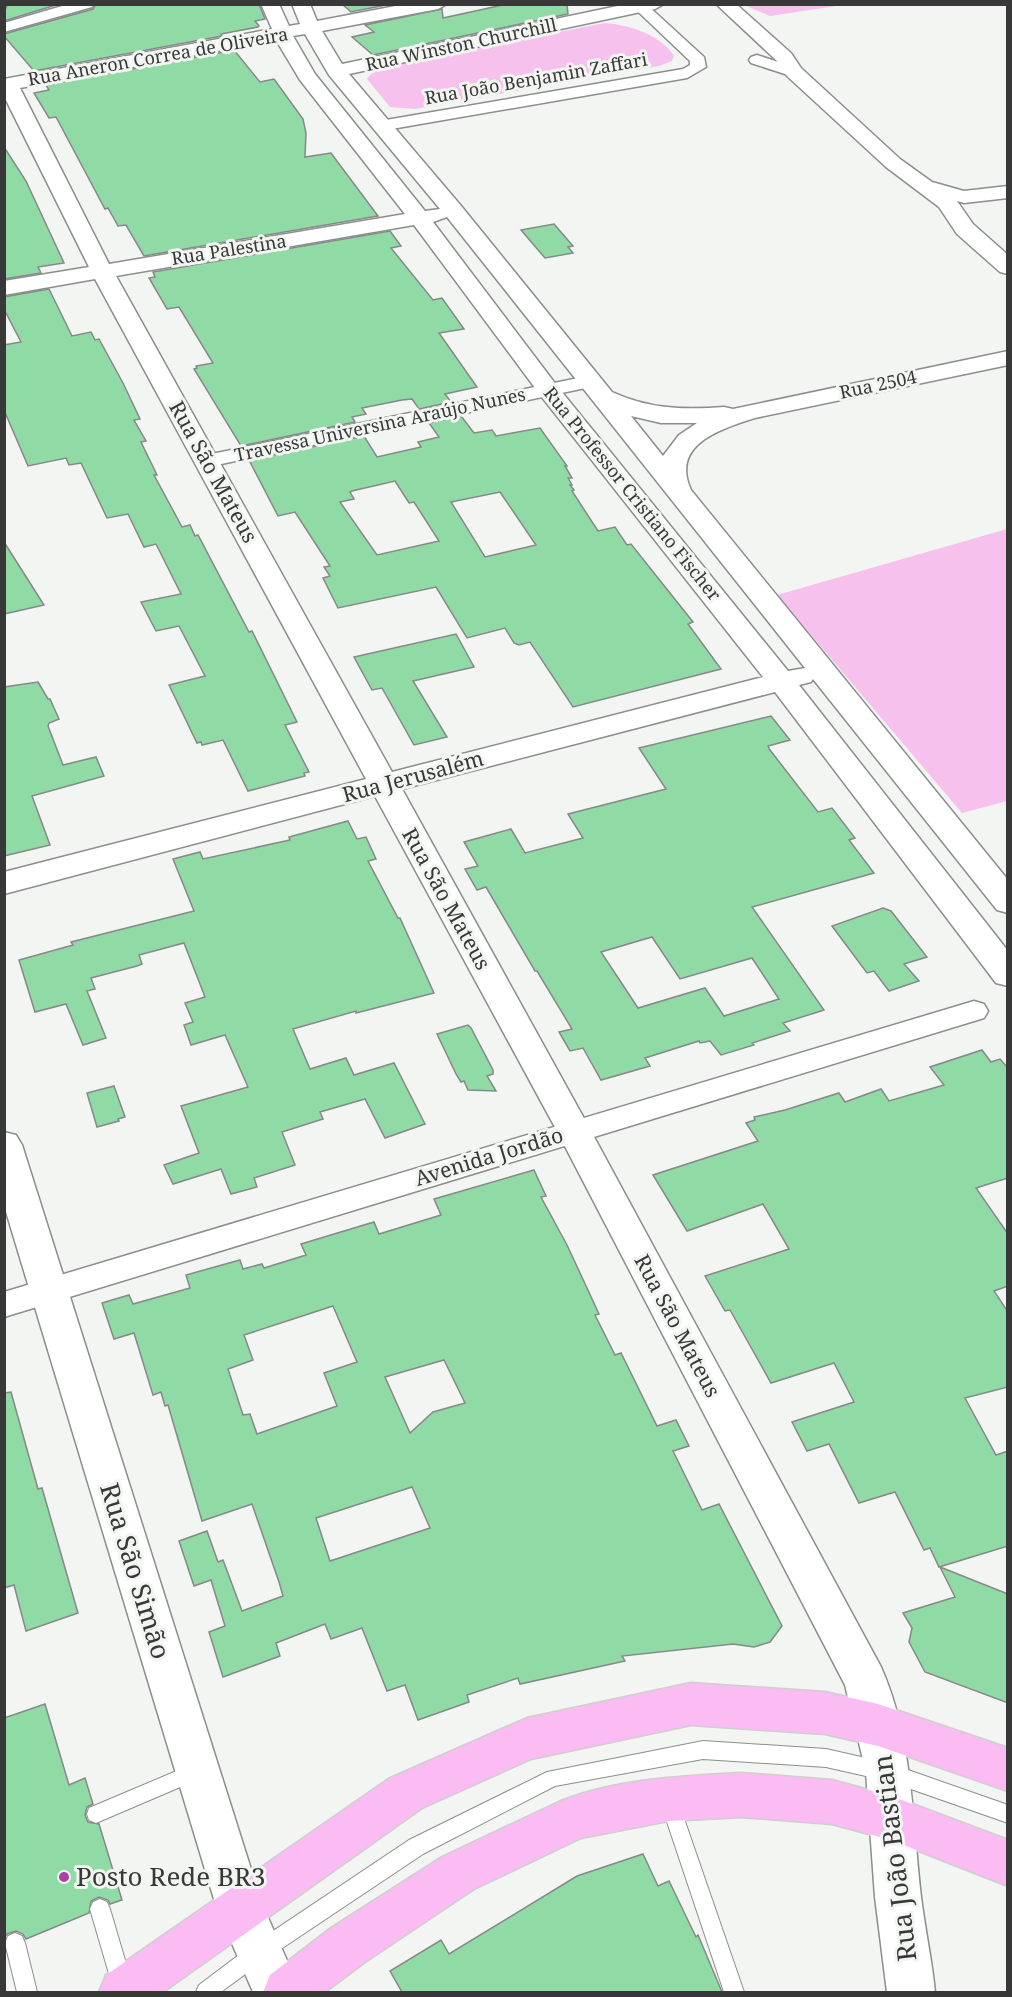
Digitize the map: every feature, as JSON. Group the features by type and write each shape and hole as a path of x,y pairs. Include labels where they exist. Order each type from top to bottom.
{"main road":[{"path":"124,1992 406,1793 527,1739 691,1704 825,1713 878,1725 1008,1770"},
{"path":"287,1992 348,1945 458,1873 577,1817 668,1799 741,1795 832,1802 891,1818 1008,1863"}],"street":[{"path":"4,28 87,4"},
{"name":"Rua Professor Cristiano Fischer","path":"270,4 282,34 307,76 420,219 549,391 782,682 1008,975"},
{"name":"Rua Professor Cristiano Fischer","path":"301,4 311,28 336,70 380,126 454,213 1008,902"},
{"name":"Rua Aneron Correa de Oliveira","path":"6,82 282,34 438,4"},
{"path":"725,4 772,45 794,72 892,164 947,203 965,229"},
{"name":"Rua João Benjamin Zaffari","path":"380,126 687,73 698,67 698,60 645,6"},
{"name":"Rua Winston Churchill","path":"336,70 645,6"},
{"path":"772,45 757,60 794,72"},
{"name":"Rua São Mateus","path":"6,82 102,271 574,1131 866,1681 878,1725"},
{"path":"892,164 913,194 932,211 965,229 1008,267"},
{"path":"923,185 951,195 984,196 1008,192"},
{"path":"965,229 962,219 964,210 984,196"},
{"name":"Rua Palestina","path":"4,288 454,213"},
{"name":"Rua 2504","path":"679,492 672,474 676,457 686,441 698,431 719,421 749,412 1008,358"},
{"name":"Travessa Universina Araújo Nunes","path":"207,461 549,391 594,389"},
{"name":"Rua 2504","path":"594,389 627,410 667,418 749,412"},
{"path":"628,490 624,472 628,458 640,444 658,432 675,425 749,412"},
{"name":"Rua Jerusalém","path":"4,883 822,670"},
{"name":"Avenida Jordão","path":"4,1305 974,1011"},
{"name":"Rua São Simão","path":"4,1145 240,1908 268,1972"},
{"name":"Rua João Bastian","path":"878,1725 888,1772 898,1897 912,1992"}],"lane":[{"path":"206,1992 268,1972 416,1847 553,1778 703,1749 826,1758 888,1772 1008,1814"},
{"path":"96,1814 198,1771"},
{"path":"668,1799 734,1992"},
{"path":"100,1909 124,1992"},
{"path":"15,1943 27,1992"}],"shaded area":[{"path":"744,4 843,5 770,16"},
{"path":"605,23 624,26 652,36 668,48 674,56 672,61 659,66 415,109 390,107 367,79 374,70 394,64"},
{"path":"1007,529 1007,801 962,813 777,595"}],"building":[{"path":"8,4 59,4 4,21 4,12"},
{"path":"96,4 259,4 265,19 255,21 258,27 221,34 222,36 34,71 4,36 4,34 93,9"},
{"path":"342,4 391,4 351,12"},
{"path":"507,4 567,4 568,14 373,55 352,37 374,32 365,25 442,9 443,18"},
{"path":"234,50 260,82 274,79 303,119 306,133 305,157 331,153 378,216 144,256 126,225 118,226 108,208 105,209 56,117 49,118 34,93 49,90 46,85"},
{"path":"4,147 26,181 64,263 38,267 41,273 4,279"},
{"path":"554,224 573,246 568,247 573,253 545,258 521,230"},
{"path":"390,231 401,246 391,248 433,300 442,298 464,329 439,333 477,387 445,394 451,402 419,409 412,399 362,408 366,414 352,417 355,422 241,446 194,369 197,368 196,366 213,363 179,307 167,309 149,278 155,277 153,272"},
{"path":"49,289 72,336 91,332 95,340 99,339 123,383 140,419 134,420 146,441 141,442 157,475 154,475 182,527 190,525 195,536 198,535 249,632 252,631 297,722 285,725 309,772 304,773 305,776 248,791 223,740 202,745 201,742 197,743 169,685 205,676 179,626 156,631 141,602 181,594 156,544 144,547 128,514 107,518 81,463 69,465 66,458 28,466 4,410 4,345 21,342 4,309 4,297"},
{"path":"461,416 474,433 492,430 496,436 540,428 567,466 565,466 572,478 568,478 574,490 572,491 598,531 615,527 627,545 631,544 693,622 688,624 721,669 573,707 530,642 519,645 514,643 505,628 467,638 436,587 338,608 323,578 330,576 324,567 330,566 295,512 278,516 249,460 364,436 377,457 421,447 418,442 439,437 429,423","holes":["395,481 409,503 414,502 439,541 377,555 340,502 354,499 350,492 352,491","500,492 536,545 485,557 451,502"]},
{"path":"4,542 44,605 4,614"},
{"path":"456,634 474,667 413,681 447,737 414,745 382,688 372,690 354,657"},
{"path":"38,682 50,699 59,719 49,723 48,726 63,765 96,757 104,776 32,796 50,845 4,856 4,687"},
{"path":"771,716 790,740 768,746 770,750 818,812 832,808 855,838 849,840 874,873 752,907 824,1010 783,1023 790,1031 752,1043 754,1045 721,1055 710,1041 700,1043 699,1041 645,1058 650,1066 601,1080 583,1048 570,1051 559,1032 572,1029 486,887 477,890 465,869 478,866 464,842 511,829 525,853 583,838 568,814 666,789 639,748","holes":["652,937 680,979 752,958 779,999 724,1016 705,988 638,1008 601,952"]},
{"path":"348,821 357,839 366,837 376,859 368,861 400,918 434,993 356,1013 356,1011 293,1029 310,1069 346,1058 354,1075 394,1063 425,1124 385,1138 365,1099 320,1112 323,1119 282,1132 295,1165 254,1178 257,1187 231,1194 221,1169 173,1184 164,1165 199,1153 181,1106 248,1087 225,1035 191,1045 184,1025 193,1022 185,1003 205,997 184,943 139,955 142,964 137,966 91,978 95,989 87,991 106,1038 83,1045 66,1004 35,1012 19,960 73,945 71,942 194,911 173,859 200,852 203,859 290,840 289,837"},
{"path":"883,908 891,911 927,957 904,964 919,981 889,991 874,971 867,973 832,926"},
{"path":"468,1025 493,1070 493,1074 487,1076 496,1091 468,1090 464,1081 461,1082 456,1074 437,1034"},
{"path":"982,1050 991,1062 1000,1059 1008,1068 1008,1178 976,1188 1008,1234 1008,1286 994,1291 1008,1312 1008,1387 965,1398 996,1455 1008,1451 1008,1546 939,1567 930,1548 924,1550 895,1492 859,1503 829,1444 807,1451 792,1422 854,1402 834,1363 771,1383 730,1310 725,1311 705,1276 789,1249 763,1204 687,1231 653,1175 758,1141 746,1123 755,1120 754,1117 839,1093 845,1102 881,1089 889,1101 944,1085 930,1067"},
{"path":"114,1086 125,1117 97,1127 87,1093"},
{"path":"534,1170 546,1196 541,1197 567,1245 599,1314 595,1315 615,1355 621,1353 657,1426 676,1420 689,1446 673,1451 702,1510 719,1504 782,1626 770,1642 754,1647 733,1644 622,1656 625,1661 520,1684 518,1678 467,1695 469,1702 418,1720 405,1685 387,1691 362,1628 331,1639 325,1624 276,1643 280,1656 223,1677 209,1632 225,1626 211,1580 194,1586 179,1541 207,1531 218,1562 223,1560 242,1611 283,1596 279,1582 252,1504 202,1521 168,1405 165,1406 161,1392 153,1395 134,1333 114,1339 102,1303 129,1295 133,1304 190,1288 186,1275 240,1260 243,1269 262,1264 264,1268 306,1255 301,1244 374,1222 379,1234 441,1215 434,1199","holes":["333,1306 357,1362 324,1373 337,1406 257,1434 250,1414 243,1415 228,1369 253,1360 244,1335","444,1360 465,1403 433,1412 410,1433 385,1377","412,1487 430,1528 330,1561 316,1518"]},
{"path":"11,1392 38,1489 42,1488 78,1613 26,1631 14,1585 4,1588 4,1393"},
{"path":"940,1567 1008,1594 1008,1703 925,1672 909,1642 912,1628 903,1613 955,1597"},
{"path":"45,1704 69,1785 85,1778 93,1804 87,1807 85,1815 88,1822 99,1824 122,1900 110,1904 108,1900 99,1897 91,1901 89,1913 26,1939 23,1934 16,1931 7,1934 4,1938 4,1718"},
{"path":"643,1854 658,1886 669,1881 696,1937 698,1935 722,1992 402,1992 390,1971 441,1940 449,1954 577,1876"}],"place":[{"name":"Posto Rede BR3","path":"64,1877"}]}
